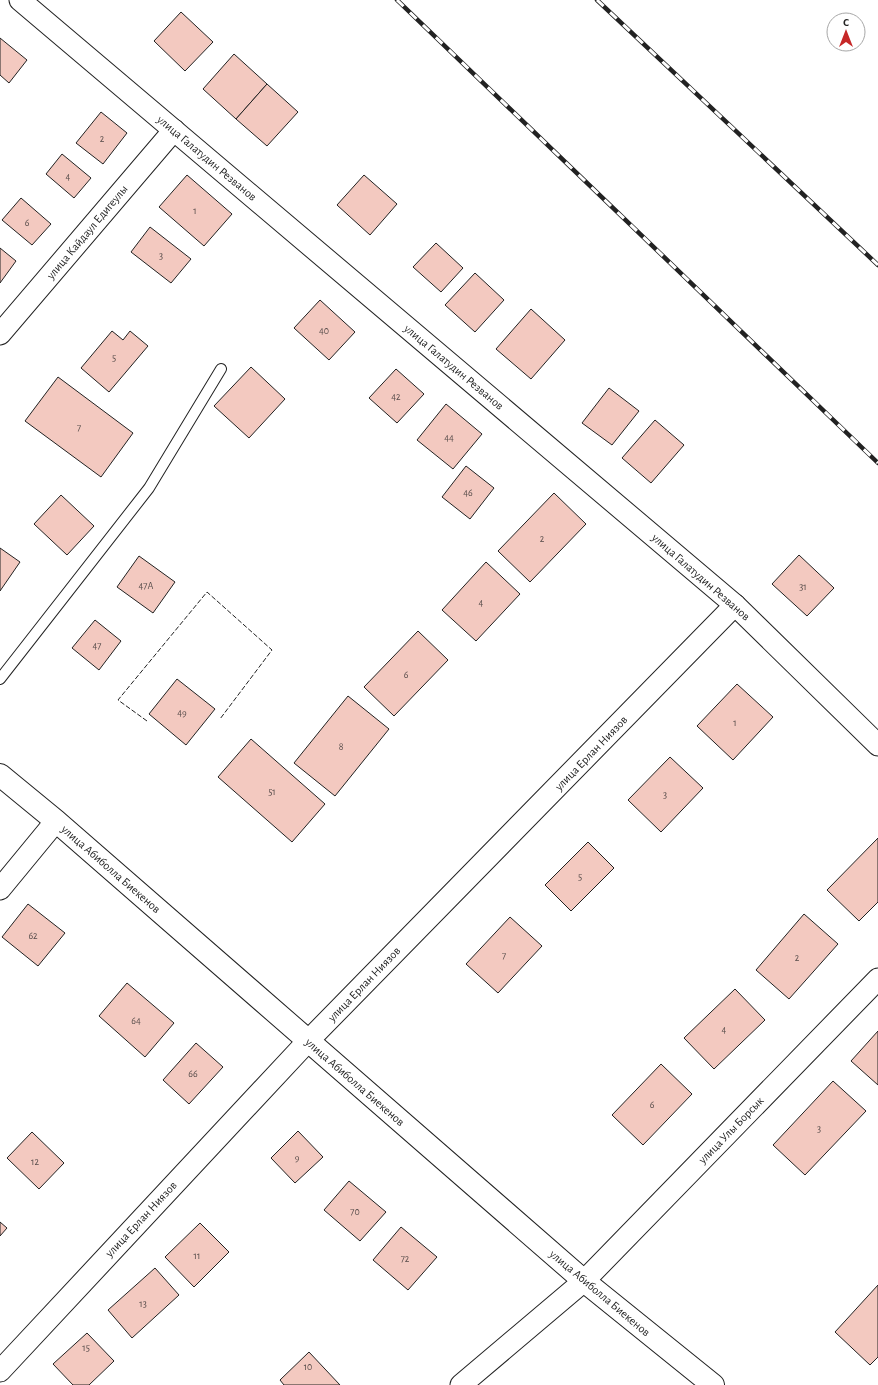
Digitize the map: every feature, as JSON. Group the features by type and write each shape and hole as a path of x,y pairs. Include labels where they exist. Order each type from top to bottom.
{"street":[{"name":"улица Галатудин Резванов","path":"20,0 735,605 878,745"},
{"name":"улица Кайдаул Едигеулы","path":"0,334 174,130"},
{"name":"улица Ерлан Ниязов","path":"0,1370 308,1041 735,605"},
{"name":"улица Абиболла Биекенов","path":"0,775 56,821 584,1282 713,1385"},
{"path":"0,889 56,821"},
{"name":"улица Улы Борсык","path":"461,1385 584,1282 878,979"}],"lane":[{"path":"0,679 149,488 221,369"}],"building":[{"path":"181,12 213,42 185,71 154,41"},
{"path":"0,38 27,60 9,83 0,75"},
{"path":"234,54 267,84 236,119 203,89"},
{"path":"267,84 298,112 267,146 236,119"},
{"path":"101,112 127,133 103,164 76,143"},
{"path":"62,154 91,178 74,198 46,174"},
{"path":"187,175 232,214 204,246 159,207"},
{"path":"364,175 397,204 370,235 337,205"},
{"path":"21,198 51,224 32,245 2,220"},
{"path":"150,227 191,259 171,283 131,252"},
{"path":"436,243 463,268 441,292 413,267"},
{"path":"0,248 16,261 0,283"},
{"path":"475,273 504,300 475,332 445,305"},
{"path":"320,300 355,332 329,360 294,328"},
{"path":"531,309 565,340 531,379 496,349"},
{"path":"112,331 123,340 130,331 148,346 109,392 81,368"},
{"path":"251,367 285,399 249,438 214,406"},
{"path":"396,369 424,394 397,423 369,398"},
{"path":"58,377 133,433 101,477 25,421"},
{"path":"609,388 639,411 612,445 582,423"},
{"path":"446,404 482,434 453,469 417,440"},
{"path":"655,420 684,445 651,483 622,458"},
{"path":"466,466 494,488 470,519 442,497"},
{"path":"554,493 586,524 530,582 498,551"},
{"path":"61,495 94,526 67,555 34,524"},
{"path":"0,548 20,562 0,591"},
{"path":"799,555 834,588 807,616 772,584"},
{"path":"139,556 175,582 153,613 117,587"},
{"path":"486,562 520,594 476,641 442,610"},
{"path":"95,620 121,641 99,670 72,648"},
{"path":"418,631 448,660 394,716 364,687"},
{"path":"177,679 215,709 186,745 149,714"},
{"path":"737,684 773,717 733,760 697,726"},
{"path":"348,696 389,729 335,796 294,763"},
{"path":"251,739 325,804 292,842 218,777"},
{"path":"670,757 703,788 661,832 628,800"},
{"path":"878,838 878,902 859,921 827,890"},
{"path":"588,842 614,868 571,911 545,885"},
{"path":"28,904 65,933 38,966 2,937"},
{"path":"804,914 838,944 789,999 756,970"},
{"path":"510,917 542,946 498,993 466,964"},
{"path":"127,983 174,1023 145,1057 99,1016"},
{"path":"735,989 765,1020 714,1069 684,1038"},
{"path":"878,1031 878,1085 851,1061"},
{"path":"196,1043 223,1067 189,1104 163,1080"},
{"path":"661,1064 692,1094 643,1145 612,1115"},
{"path":"833,1081 866,1111 805,1175 773,1145"},
{"path":"298,1131 323,1157 295,1183 271,1158"},
{"path":"32,1132 64,1163 39,1189 7,1158"},
{"path":"349,1181 386,1212 360,1241 324,1210"},
{"path":"0,1222 7,1228 0,1236"},
{"path":"200,1223 229,1252 194,1287 165,1257"},
{"path":"401,1227 437,1257 408,1290 373,1260"},
{"path":"155,1268 179,1295 132,1338 108,1310"},
{"path":"878,1285 878,1357 870,1365 835,1332"},
{"path":"87,1333 114,1361 89,1385 73,1385 53,1364"},
{"path":"309,1352 340,1385 284,1385 280,1380"}],"railway":[{"path":"397,0 878,463"},
{"path":"597,0 878,265"}],"fence":[{"path":"147,721 118,700 207,592 272,650 220,719"}]}
